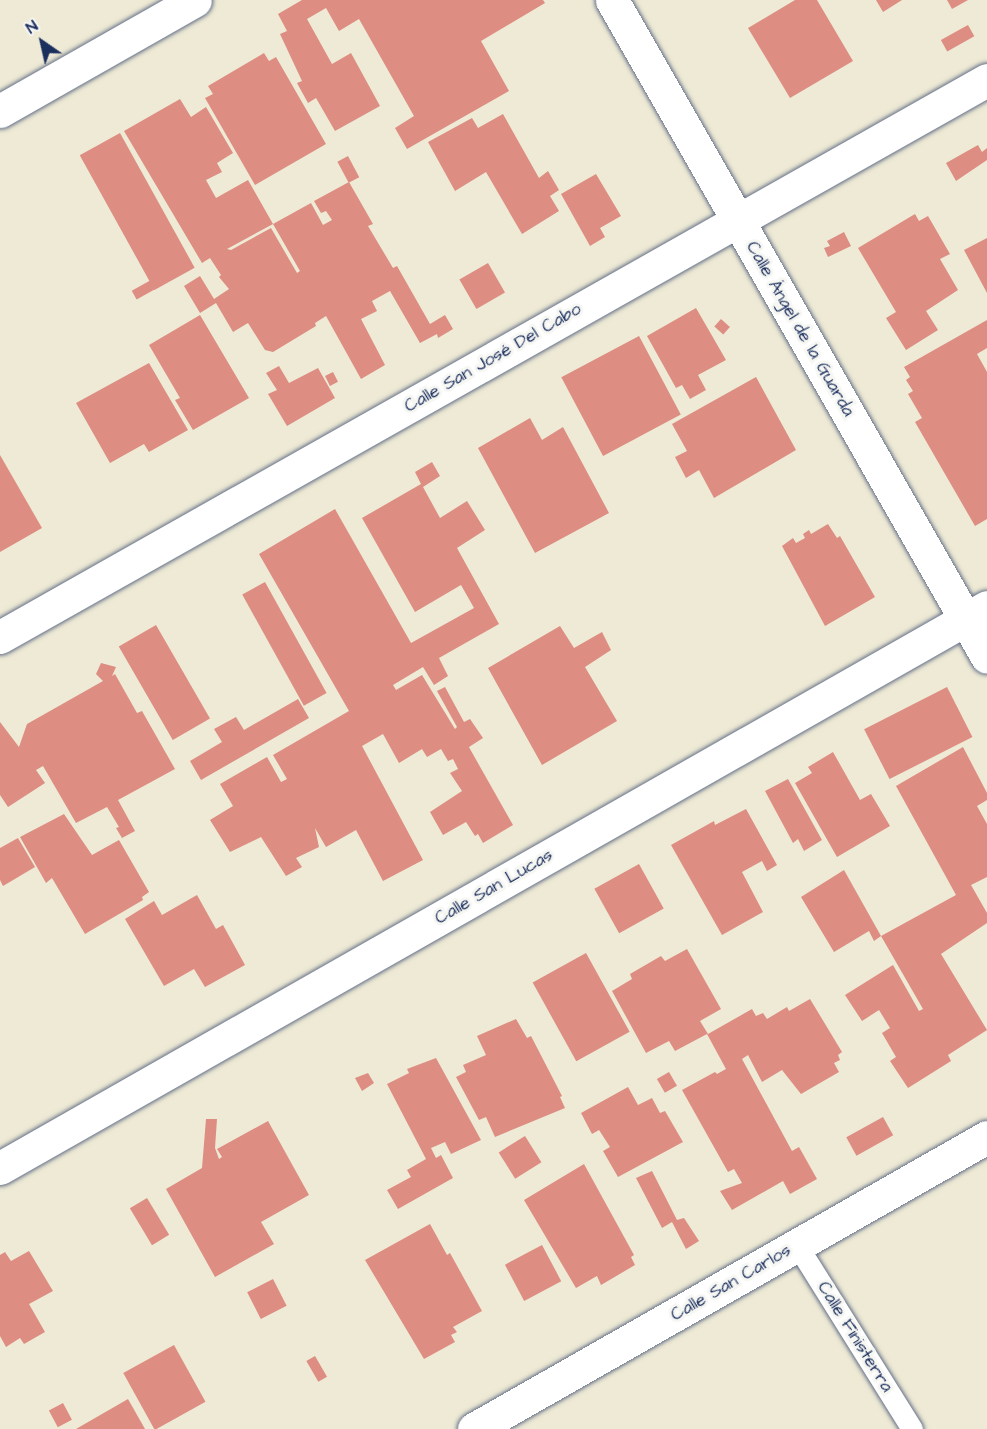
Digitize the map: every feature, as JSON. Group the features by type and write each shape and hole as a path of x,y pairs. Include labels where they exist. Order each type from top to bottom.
{"street":[{"path":"0,111 195,0"},
{"name":"Calle Ángel de la Guarda","path":"612,0 737,219 976,613 987,657"},
{"name":"Calle San José Del Cabo","path":"0,638 737,219 987,80"},
{"name":"Calle San Lucas","path":"0,1168 976,613"},
{"name":"Calle San Carlos","path":"474,1429 987,1137"}],"lane":[{"name":"Calle Finisterra","path":"797,1245 912,1429"}],"building":[{"path":"302,0 543,0 545,3 481,41 509,91 407,149 395,128 414,116 359,19 339,31 326,8 307,19 332,64 351,53 380,106 335,131 316,98 308,103 297,83 302,81 280,34 287,31 278,14"},
{"path":"795,0 817,0 853,61 790,98 748,28"},
{"path":"876,0 902,0 883,12"},
{"path":"947,0 968,0 952,9"},
{"path":"968,25 974,36 947,51 941,40"},
{"path":"264,53 269,61 276,57 326,144 255,185 205,98 213,94 208,86"},
{"path":"180,99 191,117 206,107 233,153 217,163 222,172 206,180 216,198 248,180 273,224 311,203 323,225 332,220 326,211 321,213 314,201 349,182 373,224 368,226 393,268 397,266 430,324 445,315 453,329 438,338 437,334 420,343 390,291 372,301 377,311 361,319 385,365 361,379 326,316 315,323 316,326 273,352 265,350 248,323 233,332 216,303 200,313 184,286 200,276 214,299 229,289 219,277 221,275 210,258 202,263 124,131","holes":["273,224 300,271 297,273 271,228 231,250 227,249"]},
{"path":"503,114 539,178 548,171 559,190 550,196 559,211 522,234 486,172 455,191 428,142 472,118 478,128"},
{"path":"120,133 195,268 154,290 80,155"},
{"path":"978,145 982,152 987,148 987,160 956,181 946,163"},
{"path":"348,156 359,177 349,183 337,162"},
{"path":"596,174 621,216 600,228 605,237 590,246 561,194"},
{"path":"915,214 919,221 928,216 950,254 940,259 958,290 926,311 938,330 906,350 886,318 896,312 858,248"},
{"path":"844,232 851,246 828,257 824,248 830,246 827,241"},
{"path":"987,238 987,293 964,250"},
{"path":"488,263 505,292 476,309 459,280"},
{"path":"151,280 156,289 137,299 132,291"},
{"path":"696,308 726,360 698,375 706,390 690,399 682,385 676,388 647,336"},
{"path":"200,315 249,398 193,430 175,400 180,398 149,345"},
{"path":"721,319 730,327 723,334 714,326"},
{"path":"987,320 987,348 977,354 987,372 987,519 975,526 915,422 922,418 908,394 913,391 906,380 910,377 904,367"},
{"path":"639,336 681,415 603,456 561,377"},
{"path":"149,363 188,430 149,452 144,444 110,463 76,403"},
{"path":"279,366 289,383 318,368 335,398 287,426 268,394 277,390 266,373"},
{"path":"333,372 338,382 330,386 325,376"},
{"path":"756,377 796,450 714,498 699,470 686,478 675,457 687,451 672,424"},
{"path":"530,418 542,440 563,427 609,513 535,553 478,448"},
{"path":"0,455 42,528 0,552"},
{"path":"432,462 440,476 423,487 440,518 467,501 485,530 457,548 499,624 439,658 448,676 434,685 423,667 393,685 396,690 422,675 455,729 457,727 437,691 445,687 464,722 470,719 483,738 469,747 513,825 483,843 478,834 475,836 466,822 443,835 430,812 462,791 450,773 458,769 453,759 448,761 441,749 427,757 422,749 399,763 383,734 362,746 423,860 383,881 356,830 326,847 315,828 319,847 296,858 302,867 286,876 261,837 230,852 210,820 233,806 220,784 267,757 281,782 287,779 273,755 349,711 259,554 335,509 411,643 474,608 461,585 415,612 362,518 421,484 415,472"},
{"path":"828,524 837,538 840,536 875,597 825,626 782,546 793,538 796,543 805,538 803,534 809,530 811,534"},
{"path":"265,582 327,693 304,706 242,595"},
{"path":"156,625 210,719 173,740 119,646"},
{"path":"560,626 574,648 602,632 611,650 585,667 617,721 542,765 488,668"},
{"path":"101,663 116,667 112,676 115,674 137,713 142,711 175,769 118,800 135,831 122,838 116,828 119,827 107,807 76,823 43,766 36,770 45,783 8,807 0,795 0,722 19,747 27,724 103,681 96,674"},
{"path":"947,687 972,737 890,779 864,729"},
{"path":"298,699 309,718 201,780 190,761 222,742 214,729 236,717 244,730"},
{"path":"963,747 987,793 987,800 977,806 987,824 987,877 971,885 987,913 987,923 941,954 987,1030 948,1055 951,1061 908,1088 890,1061 896,1057 882,1033 890,1028 879,1010 862,1021 845,995 893,965 919,1011 923,1009 881,936 956,895 896,786"},
{"path":"833,752 860,800 871,794 890,826 837,857 795,783 812,773 808,767"},
{"path":"788,779 822,840 804,851 798,839 793,843 765,791"},
{"path":"746,809 777,865 767,871 762,861 742,872 763,912 722,935 671,845 714,821 715,825"},
{"path":"64,814 92,855 119,840 149,892 142,897 143,900 85,934 52,878 46,883 20,837"},
{"path":"18,838 35,867 3,886 0,880 0,848"},
{"path":"639,864 664,909 619,933 594,889"},
{"path":"844,870 881,936 874,941 869,931 834,952 801,897"},
{"path":"197,895 216,929 223,925 245,965 205,987 194,969 164,986 125,919 154,901 162,915"},
{"path":"687,949 721,1009 700,1021 708,1034 752,1009 756,1016 763,1013 767,1019 787,1007 789,1011 810,999 842,1052 838,1055 840,1060 834,1063 839,1072 801,1094 782,1070 762,1082 748,1055 742,1059 792,1151 799,1147 817,1179 790,1194 783,1181 732,1210 720,1191 742,1183 734,1169 728,1172 682,1090 715,1072 717,1074 726,1069 707,1034 675,1051 669,1041 646,1053 612,991 632,979 630,974 661,956 665,961"},
{"path":"586,953 630,1032 576,1061 533,983"},
{"path":"516,1019 527,1038 531,1036 562,1096 560,1097 565,1108 495,1137 486,1117 479,1120 456,1077 466,1072 463,1065 486,1055 477,1036"},
{"path":"436,1058 481,1140 451,1154 445,1142 431,1148 436,1158 441,1155 453,1178 398,1209 387,1190 411,1177 407,1170 426,1159 387,1084 409,1073 407,1069"},
{"path":"669,1072 677,1086 665,1093 657,1079"},
{"path":"368,1073 374,1083 362,1091 355,1078"},
{"path":"628,1087 638,1105 652,1098 660,1113 665,1111 683,1142 618,1177 603,1151 610,1147 599,1130 592,1134 581,1113"},
{"path":"883,1117 893,1135 856,1156 846,1137"},
{"path":"206,1119 217,1119 215,1148 219,1159 222,1157 217,1149 268,1121 309,1195 261,1222 274,1244 215,1277 166,1189 202,1168"},
{"path":"525,1136 541,1162 515,1179 499,1152"},
{"path":"584,1164 634,1255 631,1257 635,1265 601,1285 597,1276 576,1288 524,1200"},
{"path":"652,1171 677,1220 684,1218 699,1241 686,1249 672,1222 662,1228 636,1178"},
{"path":"147,1198 169,1235 152,1245 130,1208"},
{"path":"430,1224 447,1255 450,1253 482,1311 453,1327 457,1332 451,1335 455,1342 424,1359 365,1260"},
{"path":"542,1245 561,1281 524,1301 505,1265"},
{"path":"29,1251 53,1291 29,1304 45,1332 24,1344 20,1338 6,1347 0,1336 0,1255 5,1252 11,1261"},
{"path":"273,1279 287,1306 261,1319 247,1292"},
{"path":"174,1345 206,1402 154,1429 123,1373"},
{"path":"315,1356 327,1377 318,1382 306,1361"},
{"path":"128,1399 145,1429 76,1429"},
{"path":"63,1403 72,1420 58,1427 49,1411"}]}
